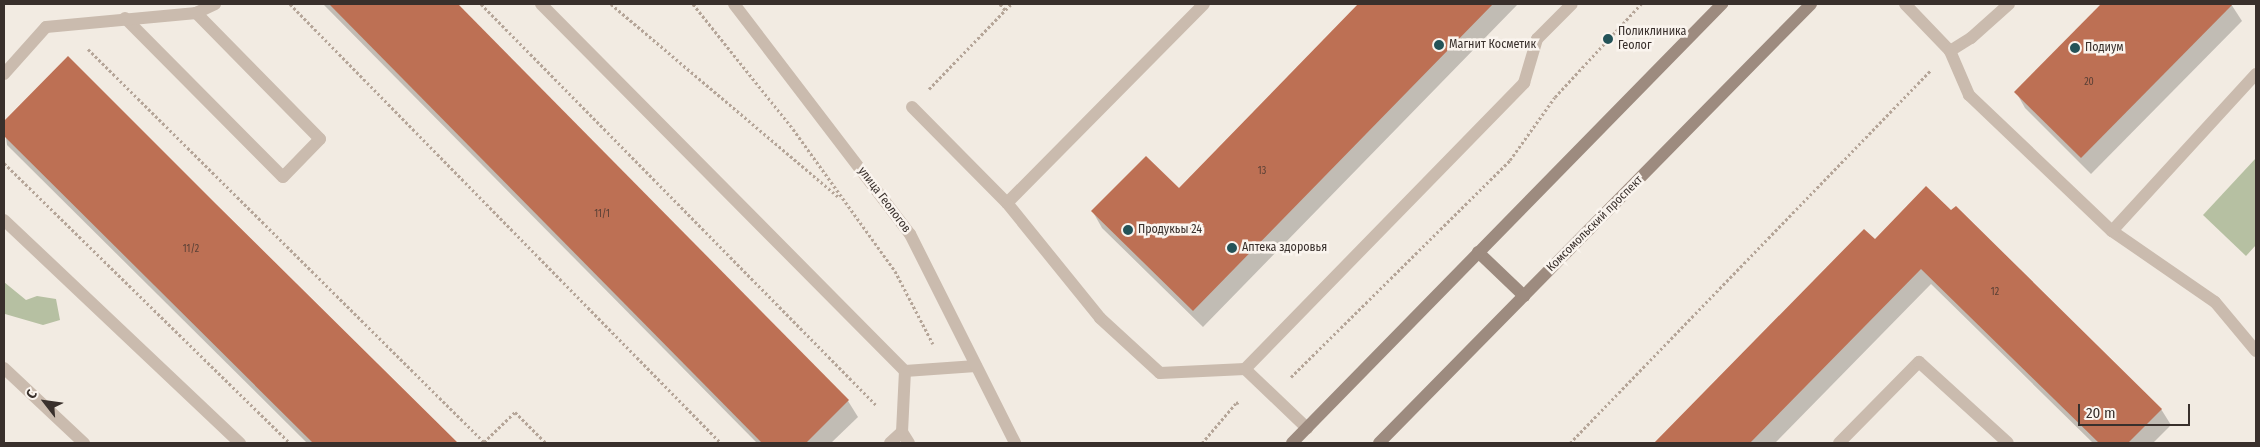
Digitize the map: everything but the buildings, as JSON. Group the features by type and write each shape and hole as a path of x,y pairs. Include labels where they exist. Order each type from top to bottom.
{"main road":[{"path":"1292,443 1722,4"},
{"name":"Комсомольский проспект","path":"1379,443 1811,4"},
{"path":"1478,252 1524,296"}],"street":[{"path":"4,74 46,27 125,18 196,13 215,4"},
{"path":"541,4 906,371 947,371 976,366"},
{"name":"улица Геологов","path":"734,4 910,234 1015,443"},
{"path":"1007,203 1204,4"},
{"path":"912,107 1007,203 1100,318 1160,373 1245,369 1524,83 1537,38 1572,4"},
{"path":"1905,4 1950,51 1969,95 2112,231 2215,302 2256,351"},
{"path":"1950,51 1971,38 2009,4"},
{"path":"125,18 283,177 320,139 196,13"},
{"path":"2112,231 2256,74"},
{"path":"4,220 240,443"},
{"path":"1840,443 1919,362 2008,443"},
{"path":"4,368 84,443"},
{"path":"1245,369 1307,428"},
{"path":"906,371 902,432 910,443"},
{"path":"890,443 902,432"}],"path":[{"path":"290,4 721,443"},
{"path":"482,4 902,432"},
{"path":"610,4 844,201"},
{"path":"693,4 793,129 895,271 947,371"},
{"path":"1000,4 1005,10"},
{"path":"912,107 1012,4"},
{"path":"1202,443 1236,403 1272,395 1510,160 1555,97 1640,4"},
{"path":"63,24 485,443 514,412 546,443"},
{"path":"1570,443 1950,51"},
{"path":"4,163 290,443"}],"green space":[{"path":"2256,158 2256,245 2246,256 2203,215"},
{"path":"4,282 26,300 37,296 56,299 60,320 43,325 5,314"}],"place":[{"name":"Поликлиника Геолог","path":"1608,39"},
{"name":"Магнит Косметик","path":"1439,45"},
{"name":"Подиум","path":"2075,48"},
{"name":"Продукьы 24","path":"1128,230"},
{"name":"Аптека здоровья","path":"1232,248"}]}
